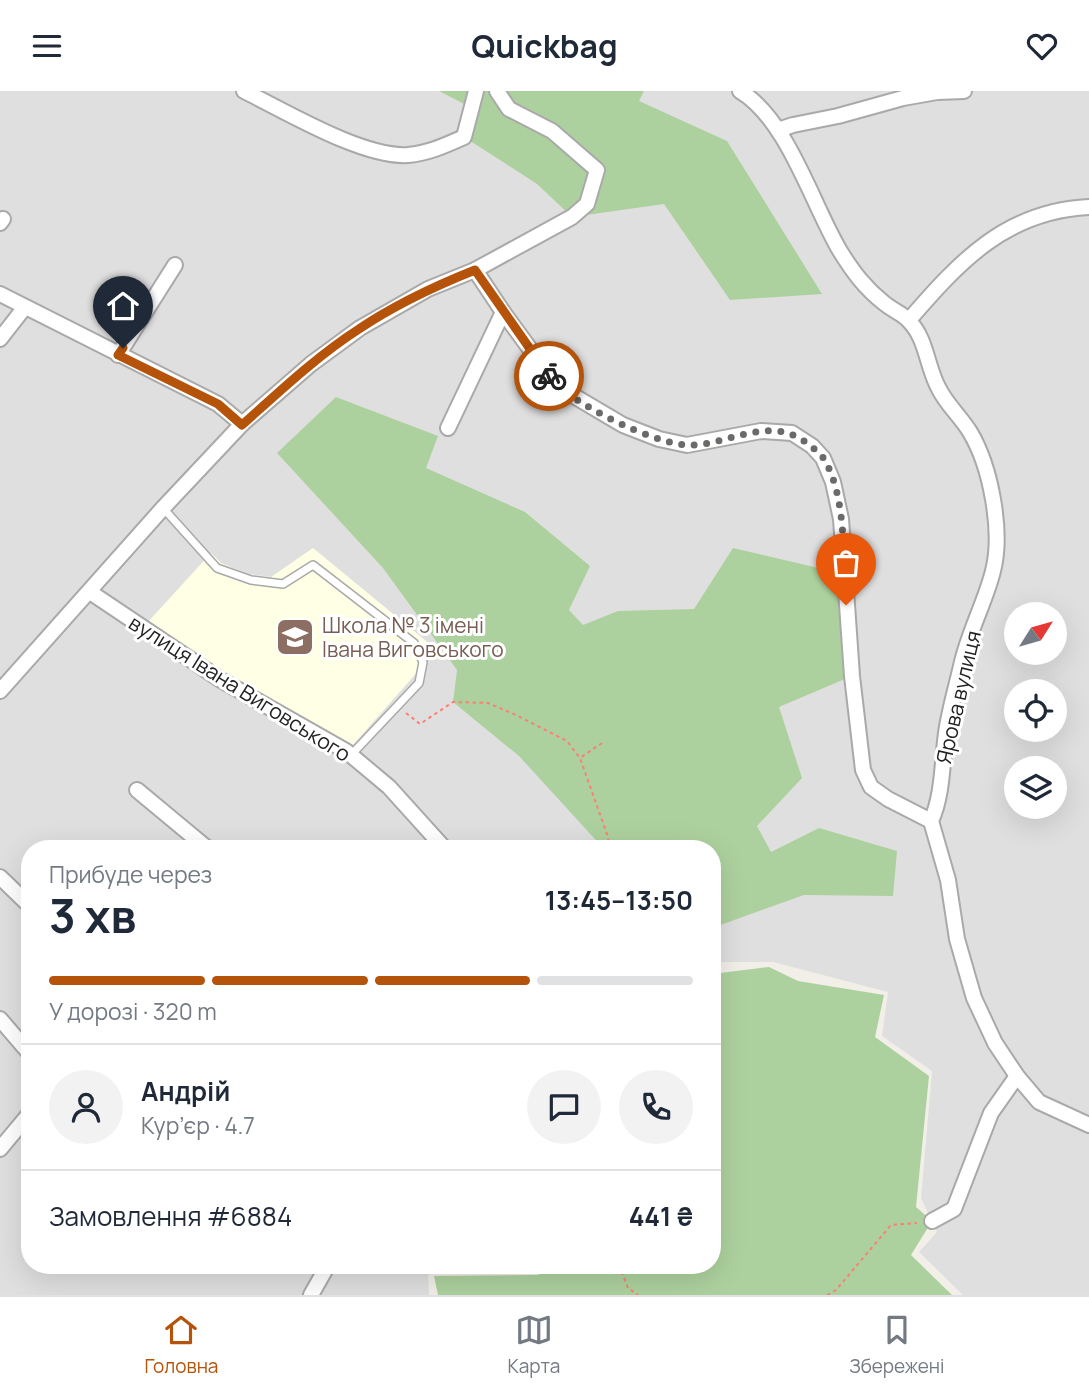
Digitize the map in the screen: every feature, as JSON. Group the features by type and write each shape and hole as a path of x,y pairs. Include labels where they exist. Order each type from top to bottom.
{"street":[{"path":"244,91 321,130 366,147 406,155 432,151 464,137 476,91"},
{"path":"0,691 163,508 242,425 311,364 360,328 428,289 475,270 572,217 587,204 597,170 552,131 509,109 497,91"},
{"name":"Ярова вулиця","path":"740,91 761,109 778,130 833,239 856,278 870,293 909,320 922,340 927,363 939,390 971,433 984,463 993,502 998,551 993,573 965,646 946,729 937,808 931,821"},
{"path":"778,130 902,98 964,91"},
{"path":"909,320 937,288 993,238 1023,221 1048,212 1089,207"},
{"path":"118,355 175,265"},
{"path":"475,270 557,386 623,425 659,439 687,445 761,431 792,433 812,446 823,458 833,482 841,519 857,726 863,770 871,787 931,821 948,880 957,939 974,998 995,1043 1017,1076 1040,1102 1089,1125"},
{"path":"0,294 218,404 242,425"},
{"path":"0,339 25,307"},
{"path":"449,428 503,312"},
{"name":"вулиця Івана Виговського","path":"90,592 221,680 351,755 389,787 437,840"},
{"path":"137,790 197,840"},
{"path":"0,877 21,897"},
{"path":"0,1019 21,1043"},
{"path":"932,1221 954,1209 991,1113 1017,1076"},
{"path":"0,1149 21,1124"},
{"path":"311,1295 323,1274"}],"lane":[{"path":"163,508 217,568 251,580 283,584 313,565 415,643 423,661 419,683 351,755"}],"path":[{"path":"397,706 420,724 453,702 488,703 567,741 580,758 608,840"},
{"path":"580,758 602,743"},
{"path":"827,1295 836,1290 891,1225 932,1221"},
{"path":"623,1274 628,1288 638,1295"}],"shaded area":[{"path":"0,91 1089,91 1089,1295 963,1295 919,1252 937,1232 921,1198 932,1071 882,1036 888,992 773,962 721,962 721,840 21,840 21,1274 428,1274 429,1295 0,1295"},
{"name":"Школа № 3 імені Івана Виговського","path":"313,548 437,650 351,747 292,714 147,623 211,553 221,563 248,574 271,577"}],"green space":[{"path":"439,91 644,91 639,101 727,141 822,294 730,300 664,204 572,217 537,184 464,137 472,108"},
{"path":"336,397 438,436 426,468 525,512 590,566 569,610 583,625 618,611 694,609 733,548 844,574 852,676 779,707 802,778 757,826 771,852 819,828 897,851 893,896 804,895 721,925 721,840 596,840 519,756 453,702 457,670 383,568 277,453"},
{"path":"769,967 798,981 884,995 875,1037 929,1076 916,1207 932,1221 911,1255 952,1295 438,1295 434,1276 721,1274 721,973"}],"way so far":[{"path":"549,376 557,386 586,405 623,425 659,439 687,445 761,431 792,433 812,446 823,458 833,482 841,519 846,605"}],"place":[{"name":"Школа № 3 імені Івана Виговського","path":"295,637"}],"route":[{"path":"123,348 118,355 218,404 242,425 311,364 360,328 428,289 475,270 549,376"}]}
